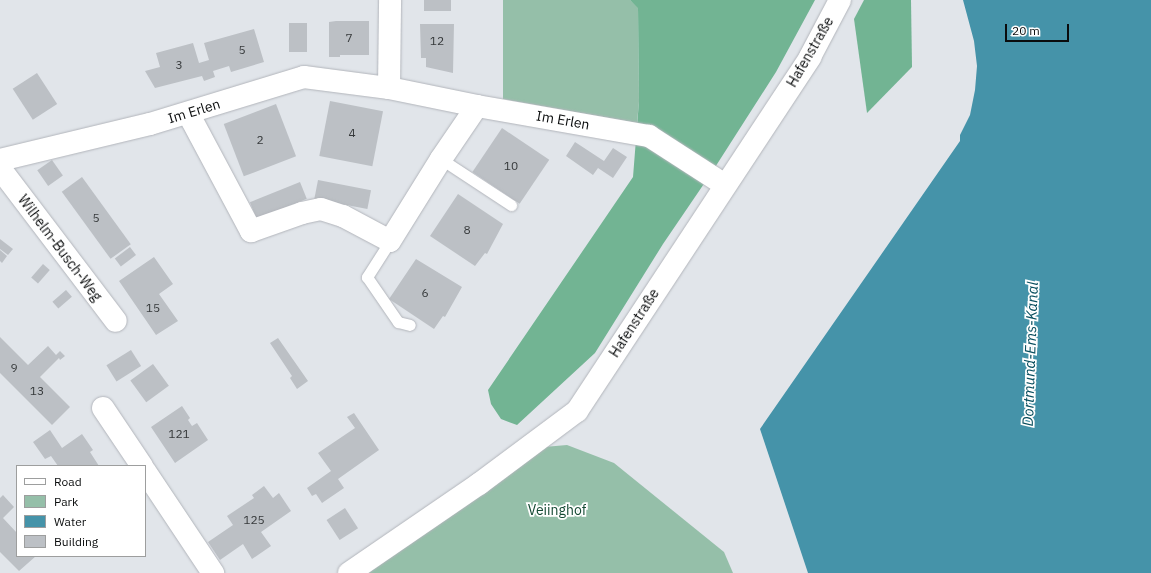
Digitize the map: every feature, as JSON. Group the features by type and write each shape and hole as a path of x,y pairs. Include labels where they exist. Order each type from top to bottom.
{"street":[{"path":"389,88 390,0"},
{"name":"Hafenstraße","path":"349,573 479,484 577,411 810,57 840,0"},
{"name":"Im Erlen","path":"1,171 304,77 389,88 477,106 649,136 725,185"},
{"path":"188,113 251,231 302,213 320,209 343,216 390,241 441,159 477,106"},
{"name":"Wilhelm-Busch-Weg","path":"1,171 116,321"},
{"path":"103,408 141,465"},
{"path":"146,472 213,573"}],"lane":[{"path":"441,159 511,205"},
{"path":"390,241 367,277 398,322 410,325"}],"green space":[{"path":"503,0 630,0 638,7 639,101 637,123 503,99"},
{"path":"630,0 815,0 776,72 712,172 663,244 595,353 517,425 501,419 491,404 488,390 633,177 639,101 638,8"},
{"path":"864,0 911,0 912,67 867,113 854,19"},
{"name":"Veiinghof","path":"567,445 614,463 724,552 733,573 342,573 544,447"}],"water":[{"name":"Dortmund-Ems-Kanal","path":"963,0 1151,0 1151,573 808,573 760,429 960,141 960,135 970,115 975,90 977,66 974,41"}],"building":[{"path":"424,0 451,0 451,11 424,11"},
{"path":"369,21 369,55 340,55 340,57 329,57 329,22"},
{"path":"289,23 307,23 307,52 289,52"},
{"path":"420,24 454,24 453,73 426,67 426,58 421,58"},
{"path":"254,29 264,62 231,72 229,66 213,71 215,77 204,81 202,76 155,88 145,71 160,67 156,53 193,43 199,63 209,60 204,43"},
{"path":"37,73 57,104 33,120 13,89"},
{"path":"330,101 383,111 372,166 319,156"},
{"path":"276,104 296,156 244,176 224,124"},
{"path":"502,128 549,160 520,204 472,172"},
{"path":"575,142 604,161 613,148 627,157 613,178 598,168 593,175 566,156"},
{"path":"52,160 63,176 48,186 37,170"},
{"path":"82,177 131,244 111,259 62,192"},
{"path":"318,180 371,190 367,209 314,199"},
{"path":"300,182 307,199 257,219 250,202"},
{"path":"458,194 503,224 487,254 485,253 475,266 430,236"},
{"path":"0,239 13,249 8,255 0,249"},
{"path":"130,247 136,255 121,266 115,258"},
{"path":"0,250 7,256 2,263 0,261"},
{"path":"154,257 173,284 159,294 178,321 156,335 119,281"},
{"path":"416,259 462,287 445,317 443,316 434,329 389,299"},
{"path":"43,264 50,270 38,283 31,278"},
{"path":"66,290 72,297 58,309 52,302"},
{"path":"0,337 28,365 48,346 56,355 60,351 65,356 60,360 59,358 40,377 70,407 52,425 0,373"},
{"path":"278,338 308,381 297,389 290,378 292,376 270,343"},
{"path":"131,350 141,366 116,381 106,365"},
{"path":"153,364 169,386 146,402 130,380"},
{"path":"182,406 190,418 188,420 192,426 197,423 208,440 175,463 151,427"},
{"path":"354,413 379,450 338,479 344,488 322,503 316,494 312,496 307,488 331,471 318,453 355,428 347,417"},
{"path":"50,430 62,448 82,434 93,450 90,452 98,465 57,465 51,456 45,459 33,442"},
{"path":"264,486 273,498 279,493 291,511 261,532 271,546 252,559 243,544 220,560 208,542 233,525 227,516 254,498 252,495"},
{"path":"3,495 14,507 3,518 16,532 16,557 35,557 19,571 0,552 0,498"},
{"path":"345,508 358,528 340,540 327,520"}]}
